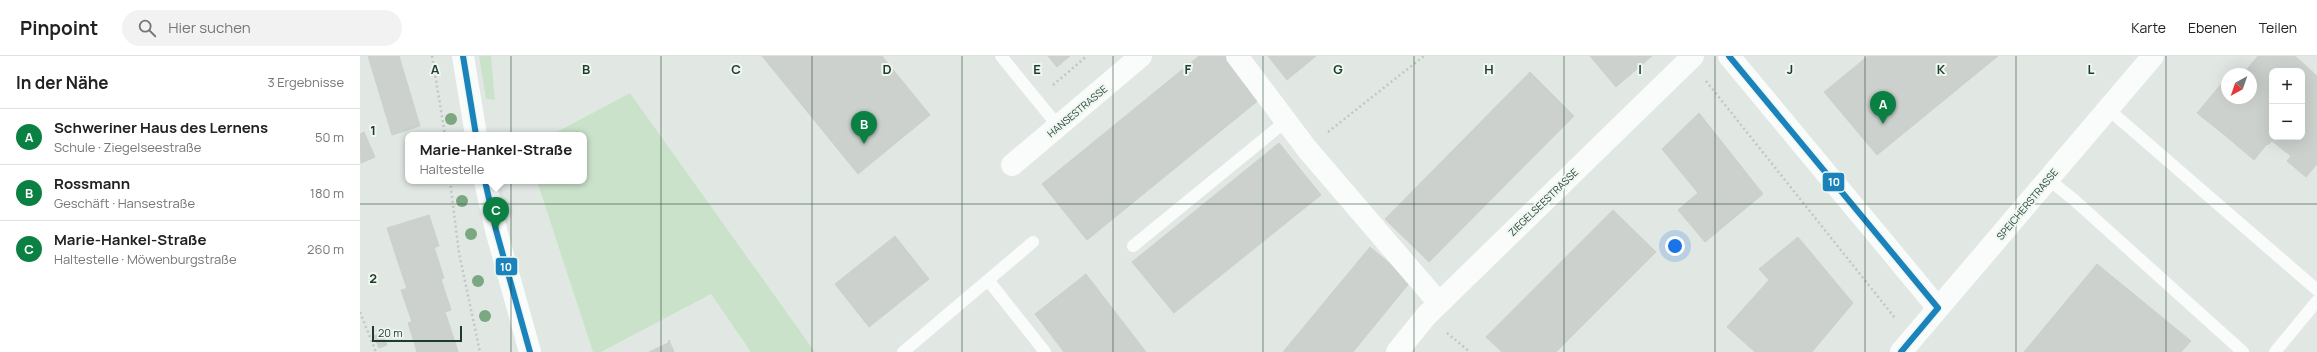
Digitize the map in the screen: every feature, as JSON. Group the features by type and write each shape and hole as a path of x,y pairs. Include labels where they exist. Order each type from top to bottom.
{"street":[{"path":"463,56 476,132"},
{"name":"HANSESTRASSE","path":"1012,165 1141,56"},
{"path":"1237,56 1308,149 1439,303"},
{"path":"1729,56 1938,308"},
{"name":"SPEICHERSTRASSE","path":"1906,345 2153,56"},
{"name":"ZIEGELSEESTRASSE","path":"1397,352 1439,303 1691,58"},
{"path":"486,184 496,230 530,352"}],"lane":[{"path":"1001,56 1058,126"},
{"path":"2108,109 2317,290"},
{"path":"1133,246 1286,121"},
{"path":"2048,179 2074,199 2243,352"},
{"path":"903,352 1033,242"},
{"path":"988,280 1045,352"},
{"path":"2275,352 2317,301"}],"path":[{"path":"432,56 445,132"},
{"path":"1036,99 1087,56"},
{"path":"1308,149 1424,56"},
{"path":"1691,58 1906,345"},
{"path":"450,184 459,253 480,352"},
{"path":"360,312 376,352"}],"green space":[{"path":"479,56 491,56 495,100 486,99"},
{"path":"630,93 815,352 751,352 711,294 601,352 593,352 538,184 587,184 587,132 557,132"}],"building":[{"path":"368,56 399,56 420,126 392,135"},
{"path":"762,56 882,56 930,115 858,174"},
{"path":"1048,56 1070,56 1057,67"},
{"path":"1199,56 1225,56 1260,99 1087,240 1042,184"},
{"path":"1268,56 1316,56 1287,80"},
{"path":"1590,56 1652,56 1616,87"},
{"path":"1868,56 1998,56 1877,155 1824,92"},
{"path":"2258,56 2295,56 2317,76 2317,164 2306,177 2287,161 2291,156 2272,141 2268,145 2249,129 2252,126 2243,118 2227,137 2197,113 2221,84 2221,104 2257,104 2257,68 2248,68"},
{"path":"1530,72 1574,116 1429,262 1385,219"},
{"path":"1699,113 1763,194 1705,242 1678,210 1698,193 1662,149"},
{"path":"2243,118 2252,126 2249,129 2267,144 2254,160 2227,137"},
{"path":"364,132 375,157 361,163 360,134"},
{"path":"1279,143 1321,195 1174,313 1132,262"},
{"path":"1613,210 1656,252 1556,352 1502,352 1486,337"},
{"path":"429,215 439,246 397,259 387,228"},
{"path":"895,236 929,279 869,327 835,284"},
{"path":"1798,237 1853,303 1812,352 1755,352 1727,327 1769,280 1759,269"},
{"path":"434,247 444,278 407,289 397,259"},
{"path":"1370,247 1411,281 1353,352 1283,352"},
{"path":"2097,264 2191,341 2181,352 2024,352"},
{"path":"1086,274 1146,352 1064,352 1035,314"},
{"path":"441,279 451,310 412,322 401,290"},
{"path":"445,312 455,342 425,352 417,352 408,323"},
{"path":"382,333 387,345 379,348 374,336"},
{"path":"669,340 674,352 649,352 668,343"},
{"path":"455,342 458,352 425,352"}],"transit line":[{"name":"10","path":"463,56 476,132"},
{"name":"10","path":"1729,56 1938,308"},
{"name":"10","path":"486,184 496,230 530,352"},
{"name":"10","path":"1901,352 1938,308"}],"place":[{"name":"Schweriner Haus des Lernens","path":"1883,124"},
{"name":"Rossmann","path":"864,144"},
{"name":"Marie-Hankel-Straße","path":"496,230"}]}
